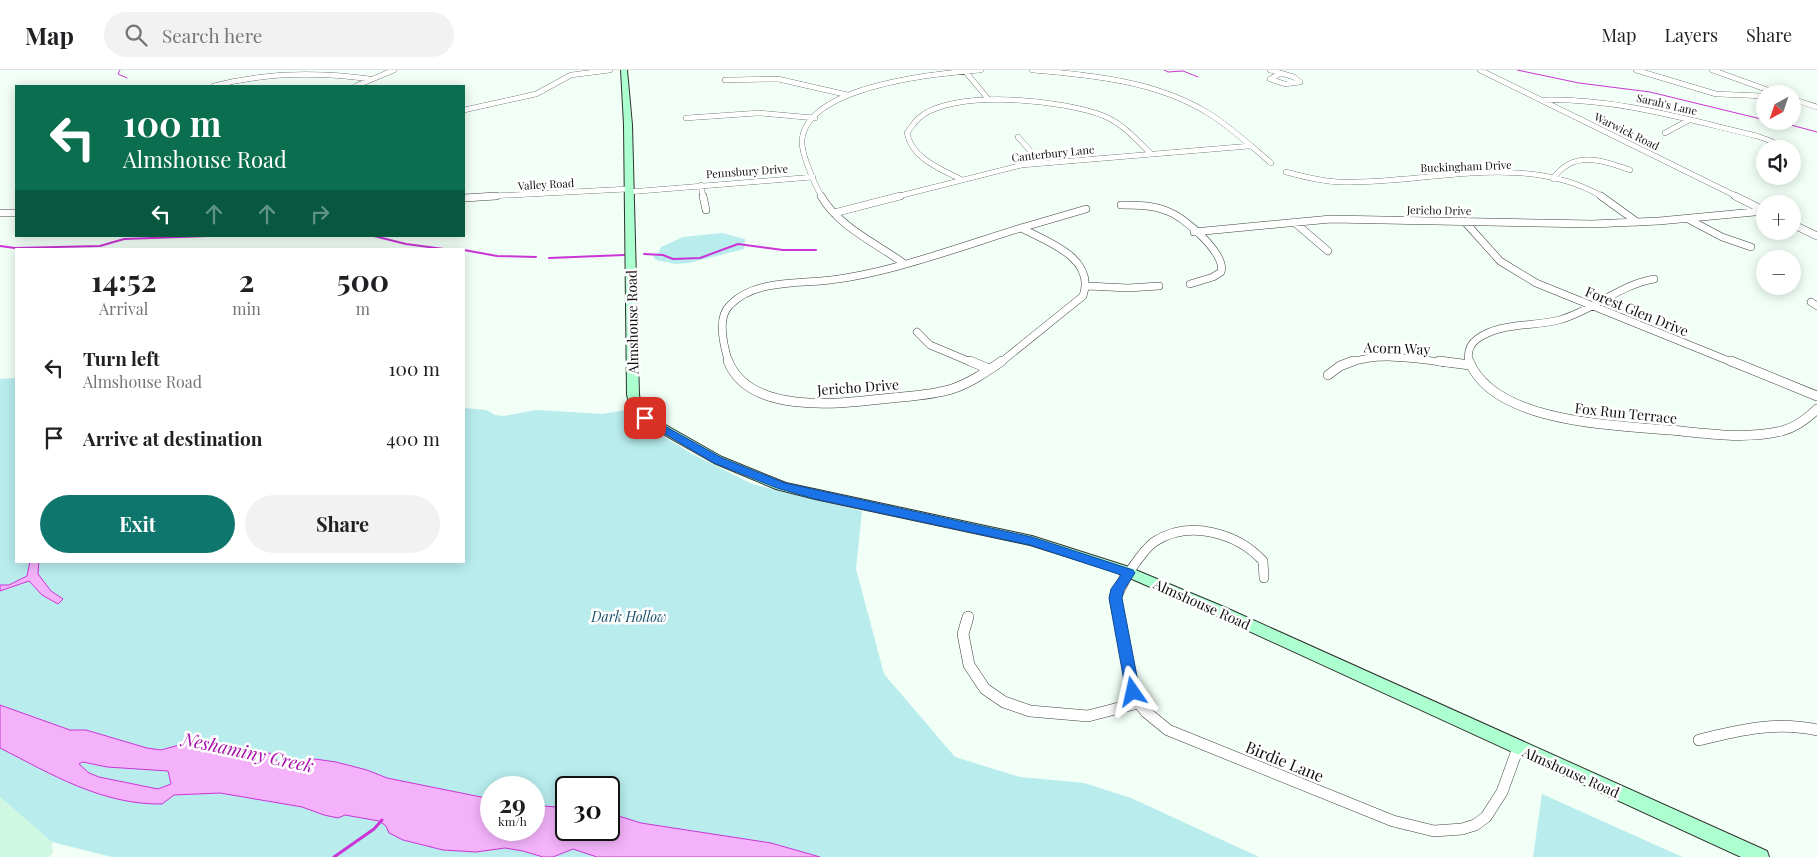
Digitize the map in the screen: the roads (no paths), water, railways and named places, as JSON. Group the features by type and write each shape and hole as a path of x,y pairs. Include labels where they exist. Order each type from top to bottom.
{"main road":[{"name":"Almshouse Road","path":"624,70 633,395 637,409 651,422 718,460 781,486 815,495 1032,541 1129,573 1760,857"}],"street":[{"path":"358,85 394,70"},
{"path":"465,110 536,94 569,76 610,70"},
{"path":"965,70 989,100"},
{"path":"902,262 834,213 818,191 802,140 804,133 815,118 832,104 848,95 904,79 965,70 981,70"},
{"path":"1032,70 1099,77 1166,94 1207,113 1272,163"},
{"path":"1270,70 1278,75 1296,77 1300,82 1281,84 1270,78 1278,75"},
{"name":"Warwick Road","path":"1480,70 1756,207"},
{"path":"1636,70 1715,94 1756,96"},
{"path":"1712,70 1756,86"},
{"path":"218,85 277,71 313,71 370,79"},
{"path":"725,80 778,79 848,95"},
{"name":"Sarah's Lane","path":"1542,100 1573,99 1631,106 1764,140"},
{"path":"962,180 916,152 908,142 908,131 916,121 933,111 960,104 989,100 1044,101 1094,112 1118,123 1151,154"},
{"path":"1801,102 1817,107"},
{"path":"686,118 759,113 815,118"},
{"path":"1665,133 1689,120"},
{"path":"1018,136 1041,164"},
{"name":"Canterbury Lane","path":"834,213 1012,167 1250,146"},
{"path":"1553,179 1565,165 1574,162 1597,162 1630,170"},
{"name":"Buckingham Drive","path":"1286,172 1316,180 1340,182 1504,173 1553,179 1595,194 1637,222"},
{"name":"Pennsbury Drive","path":"628,190 813,176"},
{"path":"701,185 706,210"},
{"name":"Valley Road","path":"465,198 628,190"},
{"path":"1122,205 1144,205 1165,210 1180,217 1218,256 1223,268 1213,277 1190,284"},
{"name":"Jericho Drive","path":"1086,209 840,278 769,286 738,298 728,306 722,319 728,361 733,372 752,388 775,397 803,403 832,404 937,392 967,383 989,369 1084,296 1088,286"},
{"name":"Jericho Drive","path":"1194,232 1331,220 1578,224 1637,222 1756,212"},
{"path":"0,213 15,213"},
{"path":"1688,218 1722,237 1751,248"},
{"path":"1294,222 1328,251"},
{"name":"Forest Glen Drive","path":"1465,222 1489,250 1511,268 1544,287 1817,396"},
{"path":"1021,228 1077,262 1087,276 1088,286 1128,288 1159,286"},
{"path":"1801,228 1817,236"},
{"path":"1470,365 1468,356 1470,348 1485,334 1560,320 1637,280 1654,279"},
{"path":"917,332 930,345 989,369"},
{"name":"Acorn Way","path":"1328,375 1340,364 1362,358 1381,357 1470,365"},
{"name":"Fox Run Terrace","path":"1470,365 1485,383 1511,400 1545,414 1584,424 1723,435 1759,435 1797,425 1806,420 1817,409"},
{"name":"Birdie Lane","path":"1264,578 1263,561 1251,548 1224,536 1198,532 1174,534 1158,540 1143,552 1118,589 1116,598 1132,688 1138,703 1160,724 1181,737 1393,822 1441,831 1469,827 1487,816 1495,805 1518,748"},
{"path":"968,617 964,626 963,643 969,665 985,689 1004,702 1030,711 1088,716 1138,703"},
{"path":"1699,740 1761,724 1794,724 1817,730"}],"waterway":[{"path":"120,70 118,74 127,78"},
{"path":"1164,70 1168,72 1183,71 1198,77"},
{"path":"1517,70 1579,83 1650,92 1756,118"},
{"path":"1801,128 1817,132"},
{"path":"15,248 100,246 124,239 180,237"},
{"path":"378,237 406,244 436,248"},
{"path":"644,254 663,255 673,259 700,258 738,244 783,250 816,250"},
{"path":"0,246 15,248"},
{"path":"465,250 497,256 536,257"},
{"path":"549,258 624,255"},
{"path":"334,857 374,829 382,820"}],"park label":[{"name":"Dark Hollow","path":"629,616"}],"water label":[{"name":"Neshaminy Creek","path":"248,752"}]}
